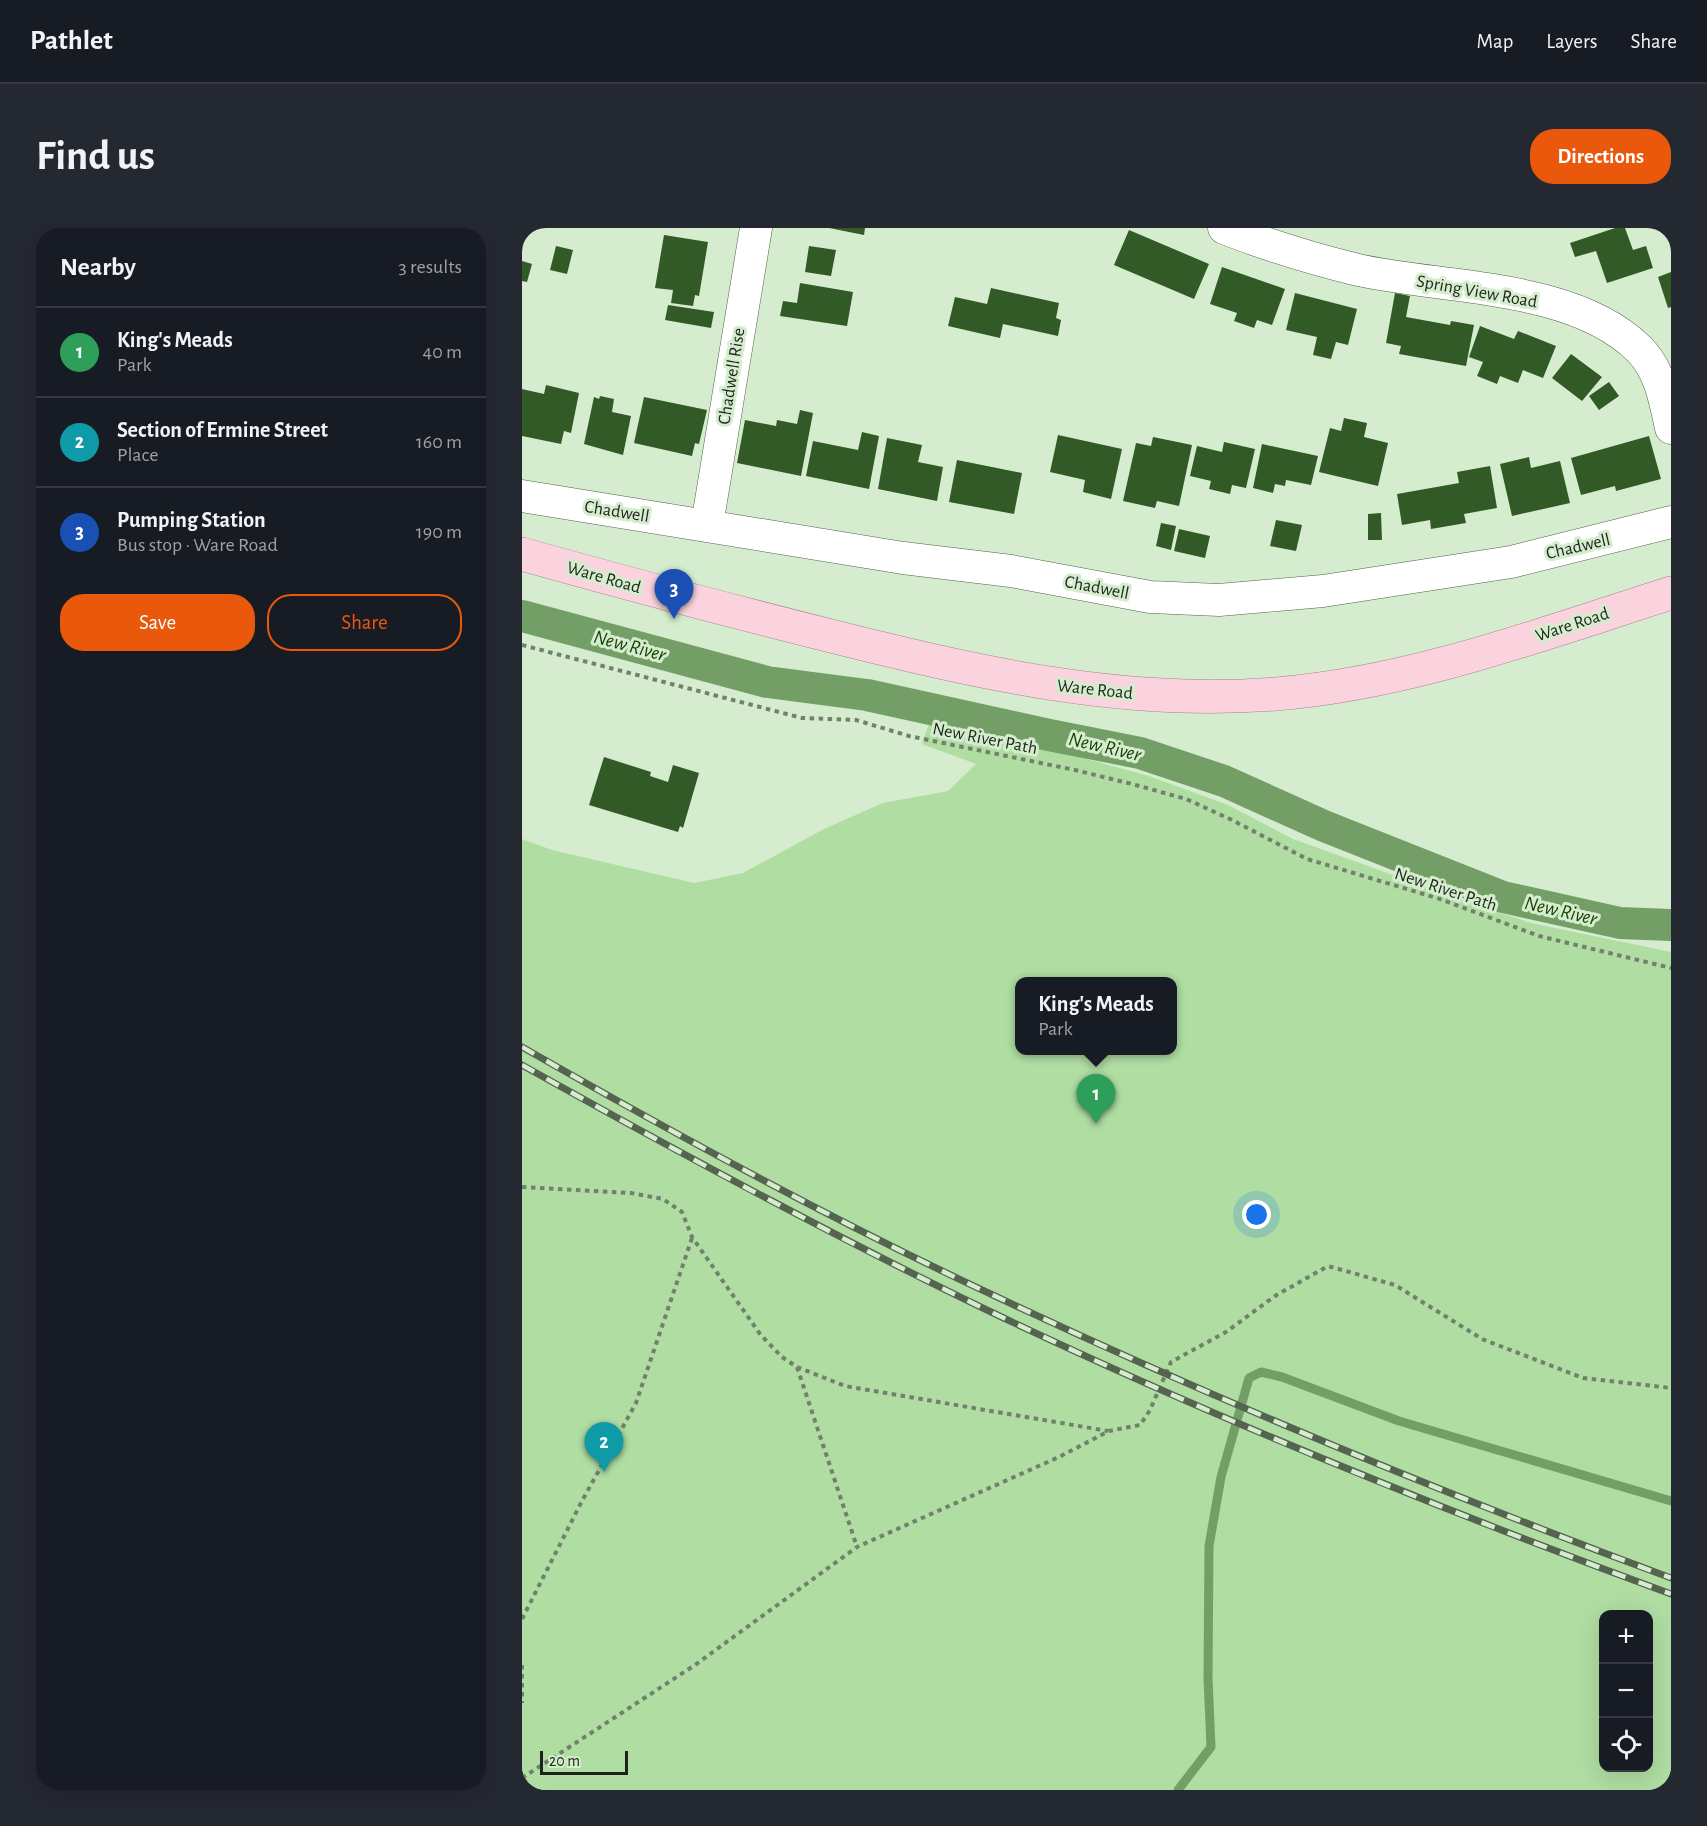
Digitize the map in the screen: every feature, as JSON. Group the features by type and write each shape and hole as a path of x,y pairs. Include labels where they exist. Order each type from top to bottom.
{"main road":[{"name":"Ware Road","path":"522,554 672,596 948,665 1057,686 1174,696 1276,694 1366,681 1429,667 1671,593"}],"street":[{"name":"Chadwell Rise","path":"707,525 756,228"},
{"name":"Spring View Road","path":"1224,228 1301,255 1359,270 1524,297 1581,314 1622,336 1647,358 1663,390 1671,428"},
{"name":"Chadwell","path":"522,496 903,558 1011,571 1150,597 1219,600 1323,591 1511,562 1671,522"}],"path":[{"name":"New River Path","path":"522,645 802,718 855,720 909,736 1132,784 1186,800 1318,862 1440,899 1539,936 1671,968"},
{"path":"522,1187 631,1193 663,1199 682,1212 692,1237 760,1334 782,1357 797,1366 845,1386 1109,1431"},
{"path":"522,1619 582,1501 636,1403 692,1237"},
{"path":"522,1778 695,1665 857,1547 1059,1456 1109,1431 1140,1425 1150,1410 1171,1362 1226,1332 1275,1296 1328,1266 1395,1285 1482,1339 1583,1378 1671,1388"},
{"path":"797,1366 857,1547"},
{"path":"522,1665 522,1702"}],"green space":[{"path":"929,724 1061,752 1149,776 1228,805 1293,839 1479,906 1531,923 1671,952 1671,1790 522,1790 522,839 552,850 694,883 743,873 824,829 883,803 948,791 976,764 922,744"}],"building":[{"path":"829,228 865,228 864,235"},
{"path":"1615,228 1625,228 1633,250 1646,246 1653,268 1607,283 1596,251 1575,257 1570,243"},
{"path":"1129,230 1209,264 1194,299 1114,265"},
{"path":"664,235 708,242 699,296 695,295 693,306 671,303 673,290 655,288"},
{"path":"556,246 573,250 567,274 550,270"},
{"path":"809,246 836,250 831,276 805,272"},
{"path":"522,261 532,264 527,282 522,281"},
{"path":"1222,267 1285,289 1272,325 1257,320 1254,328 1234,321 1237,313 1210,304"},
{"path":"1671,272 1671,307 1668,308 1658,277"},
{"path":"800,283 853,292 847,326 780,316 783,301 797,303"},
{"path":"991,288 1059,303 1056,318 1061,320 1058,336 1003,324 1000,338 948,326 955,297 987,304"},
{"path":"1295,293 1357,309 1348,345 1336,342 1331,359 1313,355 1317,337 1286,330"},
{"path":"1395,293 1410,296 1406,317 1450,325 1451,321 1474,325 1466,366 1399,354 1401,346 1386,343"},
{"path":"668,305 714,312 711,328 665,320"},
{"path":"1480,326 1514,339 1518,331 1556,346 1543,378 1523,370 1518,383 1500,376 1497,384 1477,376 1483,362 1469,357"},
{"path":"1571,354 1602,377 1582,401 1552,378"},
{"path":"1609,382 1619,396 1599,410 1589,396"},
{"path":"546,385 579,393 571,433 564,431 561,444 522,436 522,389 544,394"},
{"path":"600,396 614,399 612,412 631,416 623,455 584,444 594,397 599,399"},
{"path":"644,397 707,410 699,444 695,443 692,456 634,443"},
{"path":"800,410 813,413 801,476 737,463 745,420 776,426 777,420 797,424"},
{"path":"1344,418 1367,423 1364,437 1388,443 1378,486 1319,472 1330,428 1341,431"},
{"path":"862,432 879,436 869,489 806,476 813,441 858,450"},
{"path":"1058,435 1122,449 1111,499 1083,492 1085,480 1050,472"},
{"path":"1649,436 1661,479 1616,491 1615,486 1581,495 1571,458"},
{"path":"1153,437 1192,445 1179,506 1157,501 1155,508 1123,501 1136,443 1151,446"},
{"path":"887,438 922,445 918,462 943,467 937,501 878,489"},
{"path":"1224,442 1255,449 1246,488 1232,485 1230,494 1209,489 1211,481 1190,476 1197,446 1222,452"},
{"path":"1262,444 1318,456 1311,485 1286,480 1285,486 1275,484 1273,493 1253,488"},
{"path":"1529,457 1531,468 1560,461 1570,503 1512,516 1500,464"},
{"path":"957,460 1022,473 1014,514 949,502"},
{"path":"1490,466 1497,508 1464,514 1466,523 1431,529 1430,520 1402,525 1397,494 1459,483 1457,472"},
{"path":"1381,513 1382,540 1368,540 1368,514"},
{"path":"1276,520 1302,525 1296,551 1270,546"},
{"path":"1161,523 1176,526 1171,550 1156,546"},
{"path":"1179,529 1210,536 1205,558 1174,551"},
{"path":"604,757 651,772 650,776 668,782 673,765 699,773 683,828 680,826 678,832 589,805"}],"waterway":[{"name":"New River","path":"522,616 767,682 867,695 1140,753 1224,781 1324,826 1503,897 1620,923 1671,925"},
{"path":"1178,1790 1211,1747 1208,1678 1209,1546 1221,1477 1249,1378 1261,1372 1282,1377 1399,1421 1671,1501"}],"railway":[{"path":"522,1047 697,1145 815,1207 935,1267 1078,1334 1246,1409 1415,1479 1671,1578"},
{"path":"522,1065 812,1222 989,1311 1073,1350 1241,1425 1412,1495 1671,1594"}],"place":[{"name":"Pumping Station","path":"674,619"},
{"name":"King's Meads","path":"1096,1124"},
{"name":"Section of Ermine Street","path":"604,1472"}]}
